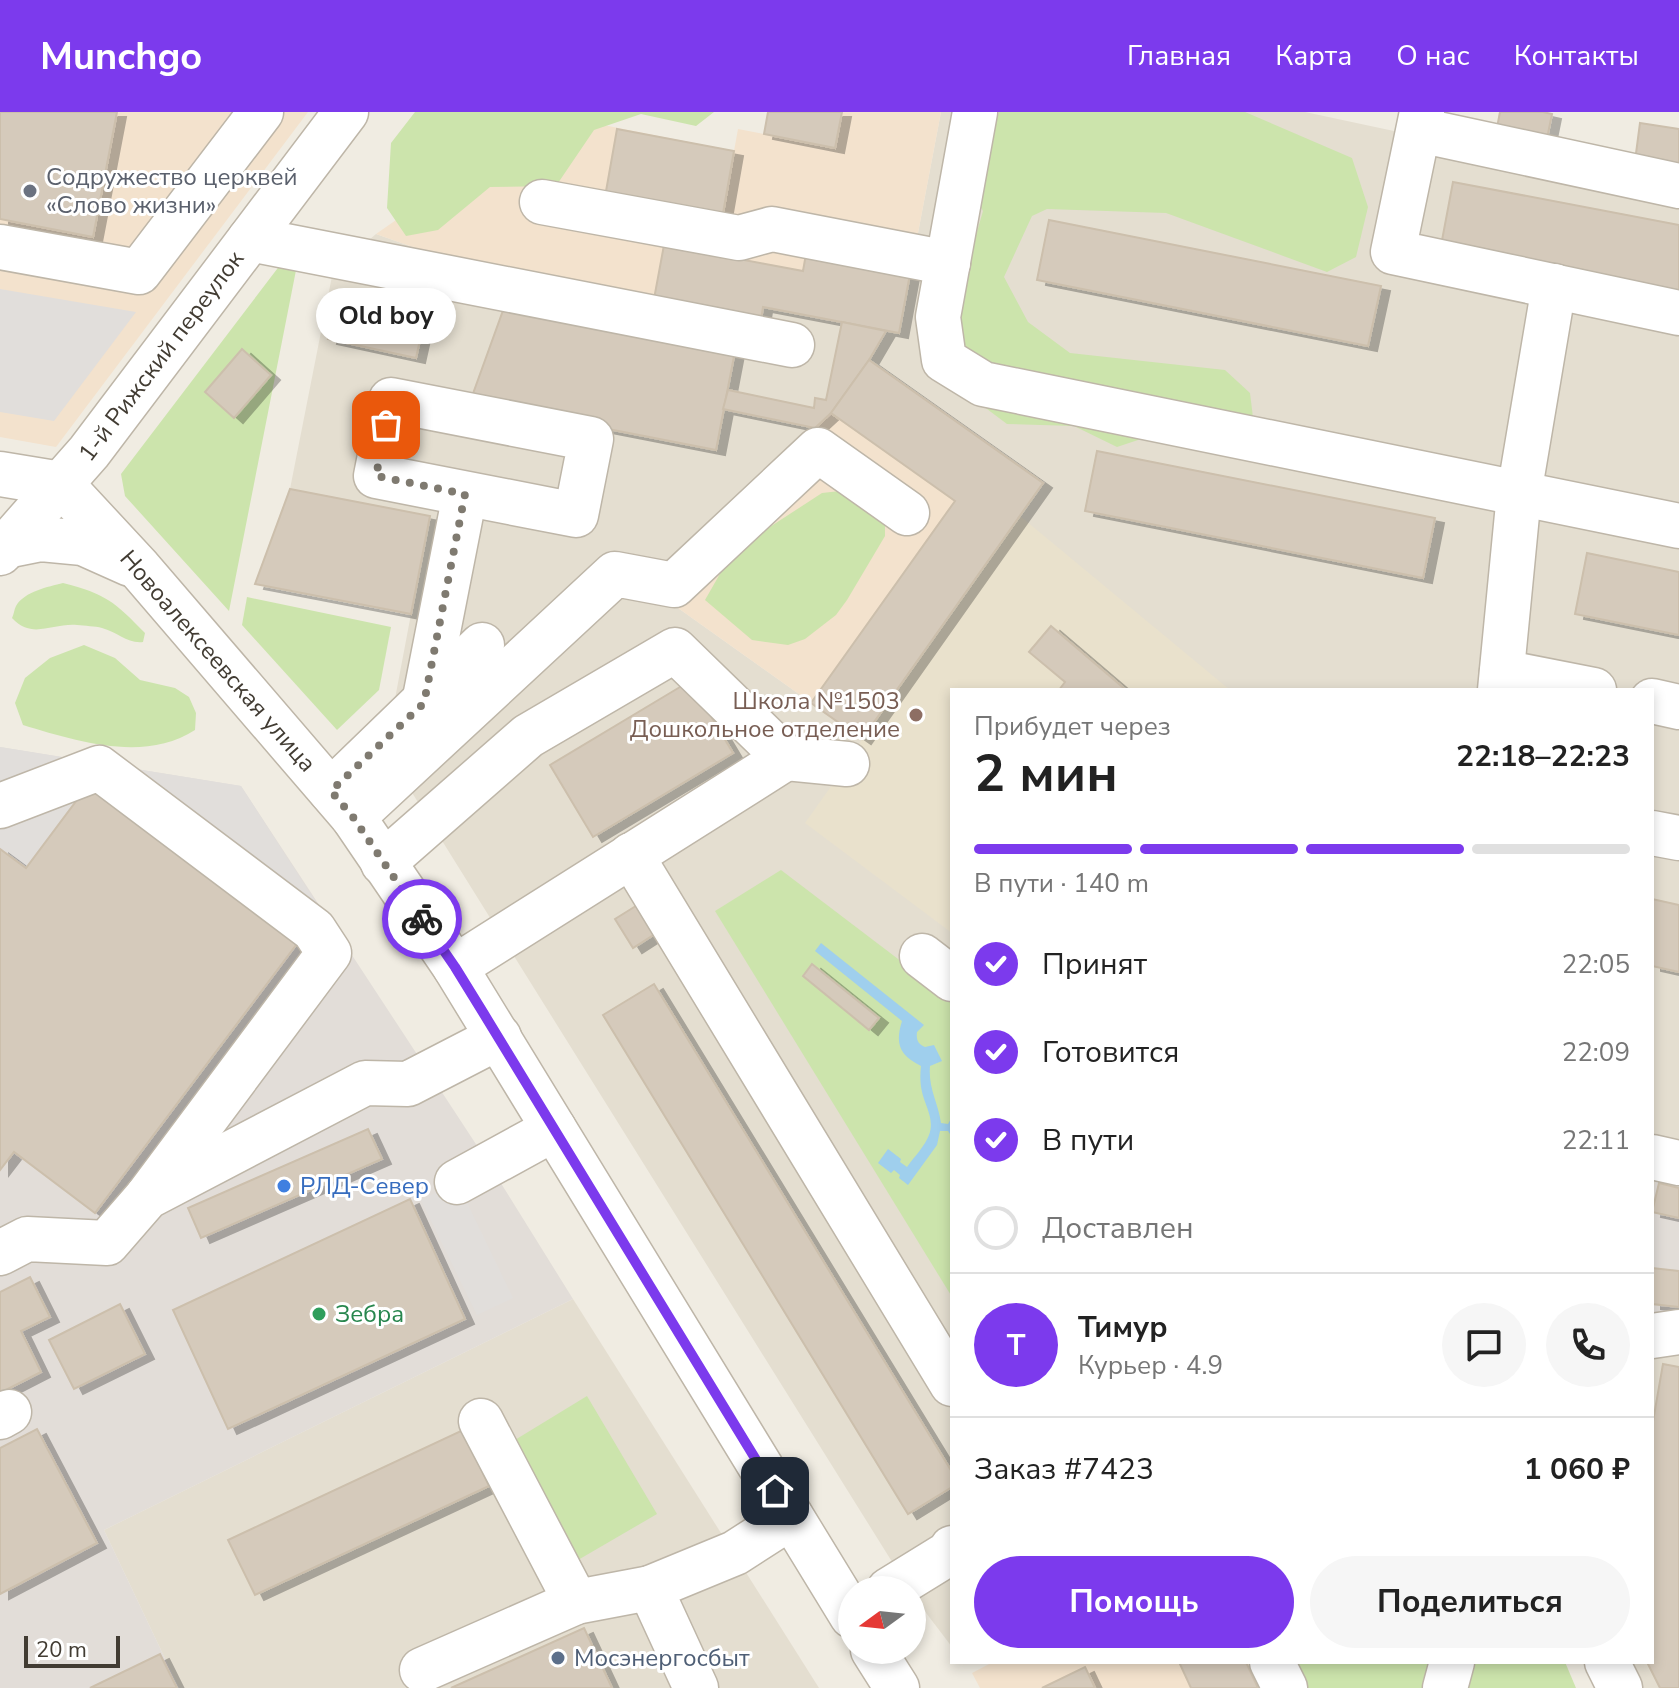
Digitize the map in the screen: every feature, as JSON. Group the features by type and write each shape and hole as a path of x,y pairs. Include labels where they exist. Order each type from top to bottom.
{"street":[{"path":"0,247 139,272 261,112"},
{"name":"1-й Рижский переулок","path":"8,542 89,452 346,112"},
{"path":"975,112 938,317 944,360 983,384 1679,526"},
{"path":"1679,186 1420,121 1393,252 1679,313"},
{"path":"542,202 739,238 772,229 948,263"},
{"path":"250,239 792,345"},
{"path":"1554,286 1519,494 1501,681 1573,688"},
{"path":"391,400 434,402 591,439 576,515 465,494 376,476 391,400"},
{"path":"342,804 615,574 674,585 818,450 907,513"},
{"path":"4,474 61,484"},
{"path":"4,474 23,488 29,505 8,542"},
{"name":"Новоалексеевская улица","path":"61,484 139,568 342,804 455,967 838,1592"},
{"path":"424,703 465,494"},
{"path":"8,542 41,539 83,543 139,568"},
{"path":"342,804 424,703 482,645"},
{"path":"383,863 528,736 675,650 786,758"},
{"path":"1654,701 1679,707"},
{"path":"455,967 786,758 847,764"},
{"path":"0,806 99,768 314,930 329,953 147,1197 107,1243 27,1239 0,1253"},
{"path":"1654,833 1679,838"},
{"path":"631,855 950,1381"},
{"path":"147,1197 365,1083 408,1084 499,1037"},
{"path":"457,1182 554,1129"},
{"path":"1654,1157 1679,1163"},
{"path":"1654,1336 1679,1332"},
{"path":"481,1421 576,1602"},
{"path":"422,1670 576,1602 650,1588 735,1553 791,1517"},
{"path":"912,1576 950,1551"},
{"path":"650,1588 696,1688"},
{"name":"Новоалексеевская улица","path":"882,1664 897,1688"},
{"path":"1273,1664 1285,1688"},
{"path":"1445,1688 1451,1664"},
{"path":"1608,1664 1620,1688"}],"shaded area":[{"path":"0,112 308,112 56,447 0,437"},
{"path":"768,112 941,112 899,333 764,307 761,320 489,274 376,234 548,114 734,151 738,129 764,134"},
{"path":"941,112 1305,112 1679,192 1679,1688 1597,1688 1585,1664 1654,1664 1654,688 950,688 950,1644 926,1613 926,1576 901,1576 411,791 627,593 678,608 862,739 831,413 671,564 608,552 495,658 394,704 411,614 255,584 290,489 333,271 376,234 489,274 761,319 763,307 899,333"},
{"path":"0,289 136,312 54,421 0,412"},
{"path":"869,360 1043,483 862,739 678,608 671,564 831,413"},
{"name":"Школа №1503 Дошкольное отделение","path":"1020,516 1228,688 950,688 950,932 805,823"},
{"path":"0,747 241,786 489,1164 573,1299 104,1530 179,1688 0,1688"},
{"path":"0,747 241,786 328,921 92,780 26,868 0,849"},
{"path":"1656,1179 1679,1185 1679,1316 1654,1312"},
{"path":"457,1182 513,1298 477,1315 421,1200"},
{"path":"573,1299 819,1688 179,1688 104,1530"},
{"path":"989,1664 1303,1664 1315,1688 980,1688 972,1673"}],"green space":[{"path":"415,112 714,112 696,126 641,114 594,130 556,186 490,187 438,230 406,236 387,208 391,143"},
{"path":"999,112 1245,112 1352,158 1368,207 1356,257 1327,272 1166,213 1047,209 1032,216 1004,277 1028,322 1070,353 1225,370 1250,393 1256,442 1165,431 1117,447 1074,426 1007,424 979,403 945,343 983,211 962,175 988,146"},
{"path":"290,252 299,255 229,611 125,496 121,474","holes":["242,350 271,375 233,418 205,392"]},
{"path":"840,491 885,518 885,536 836,615 805,639 788,645 752,640 705,600 733,551 822,493"},
{"path":"63,583 100,595 117,606 145,633 143,642 132,641 93,626 27,628 12,618 16,606 25,597 37,590"},
{"path":"247,597 391,627 379,690 337,730 242,625"},
{"path":"84,645 115,658 140,680 175,688 189,697 196,713 195,730 175,740 132,747 87,742 23,725 15,703 25,678 50,658"},
{"path":"781,870 950,998 950,1294 715,911"},
{"path":"587,1396 657,1514 578,1560 510,1443"},
{"path":"1290,1664 1566,1664 1576,1688 1299,1688"}],"water":[{"path":"821,943 924,1025 917,1032 918,1041 925,1047 934,1045 942,1061 930,1066 930,1081 941,1123 948,1124 950,1120 950,1134 940,1131 937,1145 908,1185 894,1170 891,1173 878,1163 888,1149 907,1167 927,1139 931,1124 921,1089 921,1066 903,1053 899,1042 902,1021 815,951"}],"building":[{"path":"0,112 117,112 93,237 0,219"},
{"path":"768,112 842,112 835,148 764,134"},
{"path":"1500,112 1552,114 1545,148 1495,138"},
{"path":"1640,123 1679,129 1679,168 1635,161"},
{"path":"617,129 734,151 722,219 605,197"},
{"path":"1453,182 1679,225 1679,297 1440,251"},
{"path":"1049,220 1381,286 1368,346 1037,280"},
{"path":"664,245 803,271 806,254 910,274 899,333 763,307 761,320 654,299"},
{"path":"338,294 426,313 416,358 328,339"},
{"path":"505,305 735,351 716,450 470,402"},
{"path":"842,322 886,331 831,413 815,428 723,409 728,390 814,408 815,398 826,400"},
{"path":"242,349 271,375 234,418 205,392"},
{"path":"869,360 1043,483 862,739 811,703 955,501 831,413"},
{"path":"1097,451 1435,518 1423,578 1085,511"},
{"path":"290,489 430,516 411,614 255,584"},
{"path":"1587,553 1679,572 1679,635 1575,614"},
{"path":"1051,626 1124,688 1060,688 1065,682 1029,652"},
{"path":"690,681 733,753 593,837 550,765"},
{"path":"92,780 302,937 95,1213 14,1152 0,1170 0,849 26,868"},
{"path":"1654,899 1679,905 1679,972 1654,966"},
{"path":"639,904 658,932 633,948 615,919"},
{"path":"812,964 879,1018 869,1030 803,976"},
{"path":"654,984 950,1469 950,1488 908,1514 603,1015"},
{"path":"368,1129 382,1159 201,1238 188,1208"},
{"path":"1659,1183 1679,1188 1679,1218 1654,1212"},
{"name":"Зебра","path":"410,1199 465,1319 228,1429 173,1310"},
{"path":"1654,1268 1679,1271 1679,1307 1654,1304"},
{"path":"30,1277 50,1317 21,1331 41,1372 0,1393 0,1292"},
{"path":"120,1304 145,1354 74,1389 49,1340"},
{"path":"1663,1364 1679,1367 1679,1688 1660,1688 1648,1664 1654,1664 1654,1416"},
{"path":"37,1429 97,1543 0,1594 0,1448"},
{"path":"463,1430 489,1486 255,1595 228,1540"},
{"name":"Мосэнергосбыт","path":"584,1628 612,1688 451,1688"},
{"path":"160,1654 177,1688 90,1688"},
{"path":"1180,1664 1247,1664 1258,1688 1191,1688"},
{"path":"1085,1667 1095,1688 1042,1688"}],"way so far":[{"path":"386,425 376,476 465,494 424,703 331,791 353,817 422,919"}],"place":[{"name":"Содружество церквей «Слово жизни»","path":"30,191"},
{"name":"Old boy","path":"386,425"},
{"name":"Школа №1503 Дошкольное отделение","path":"916,715"},
{"name":"РЛД-Север","path":"284,1186"},
{"name":"Зебра","path":"319,1314"},
{"name":"Мосэнергосбыт","path":"558,1658"}],"route":[{"path":"422,919 455,967 775,1491"}]}
